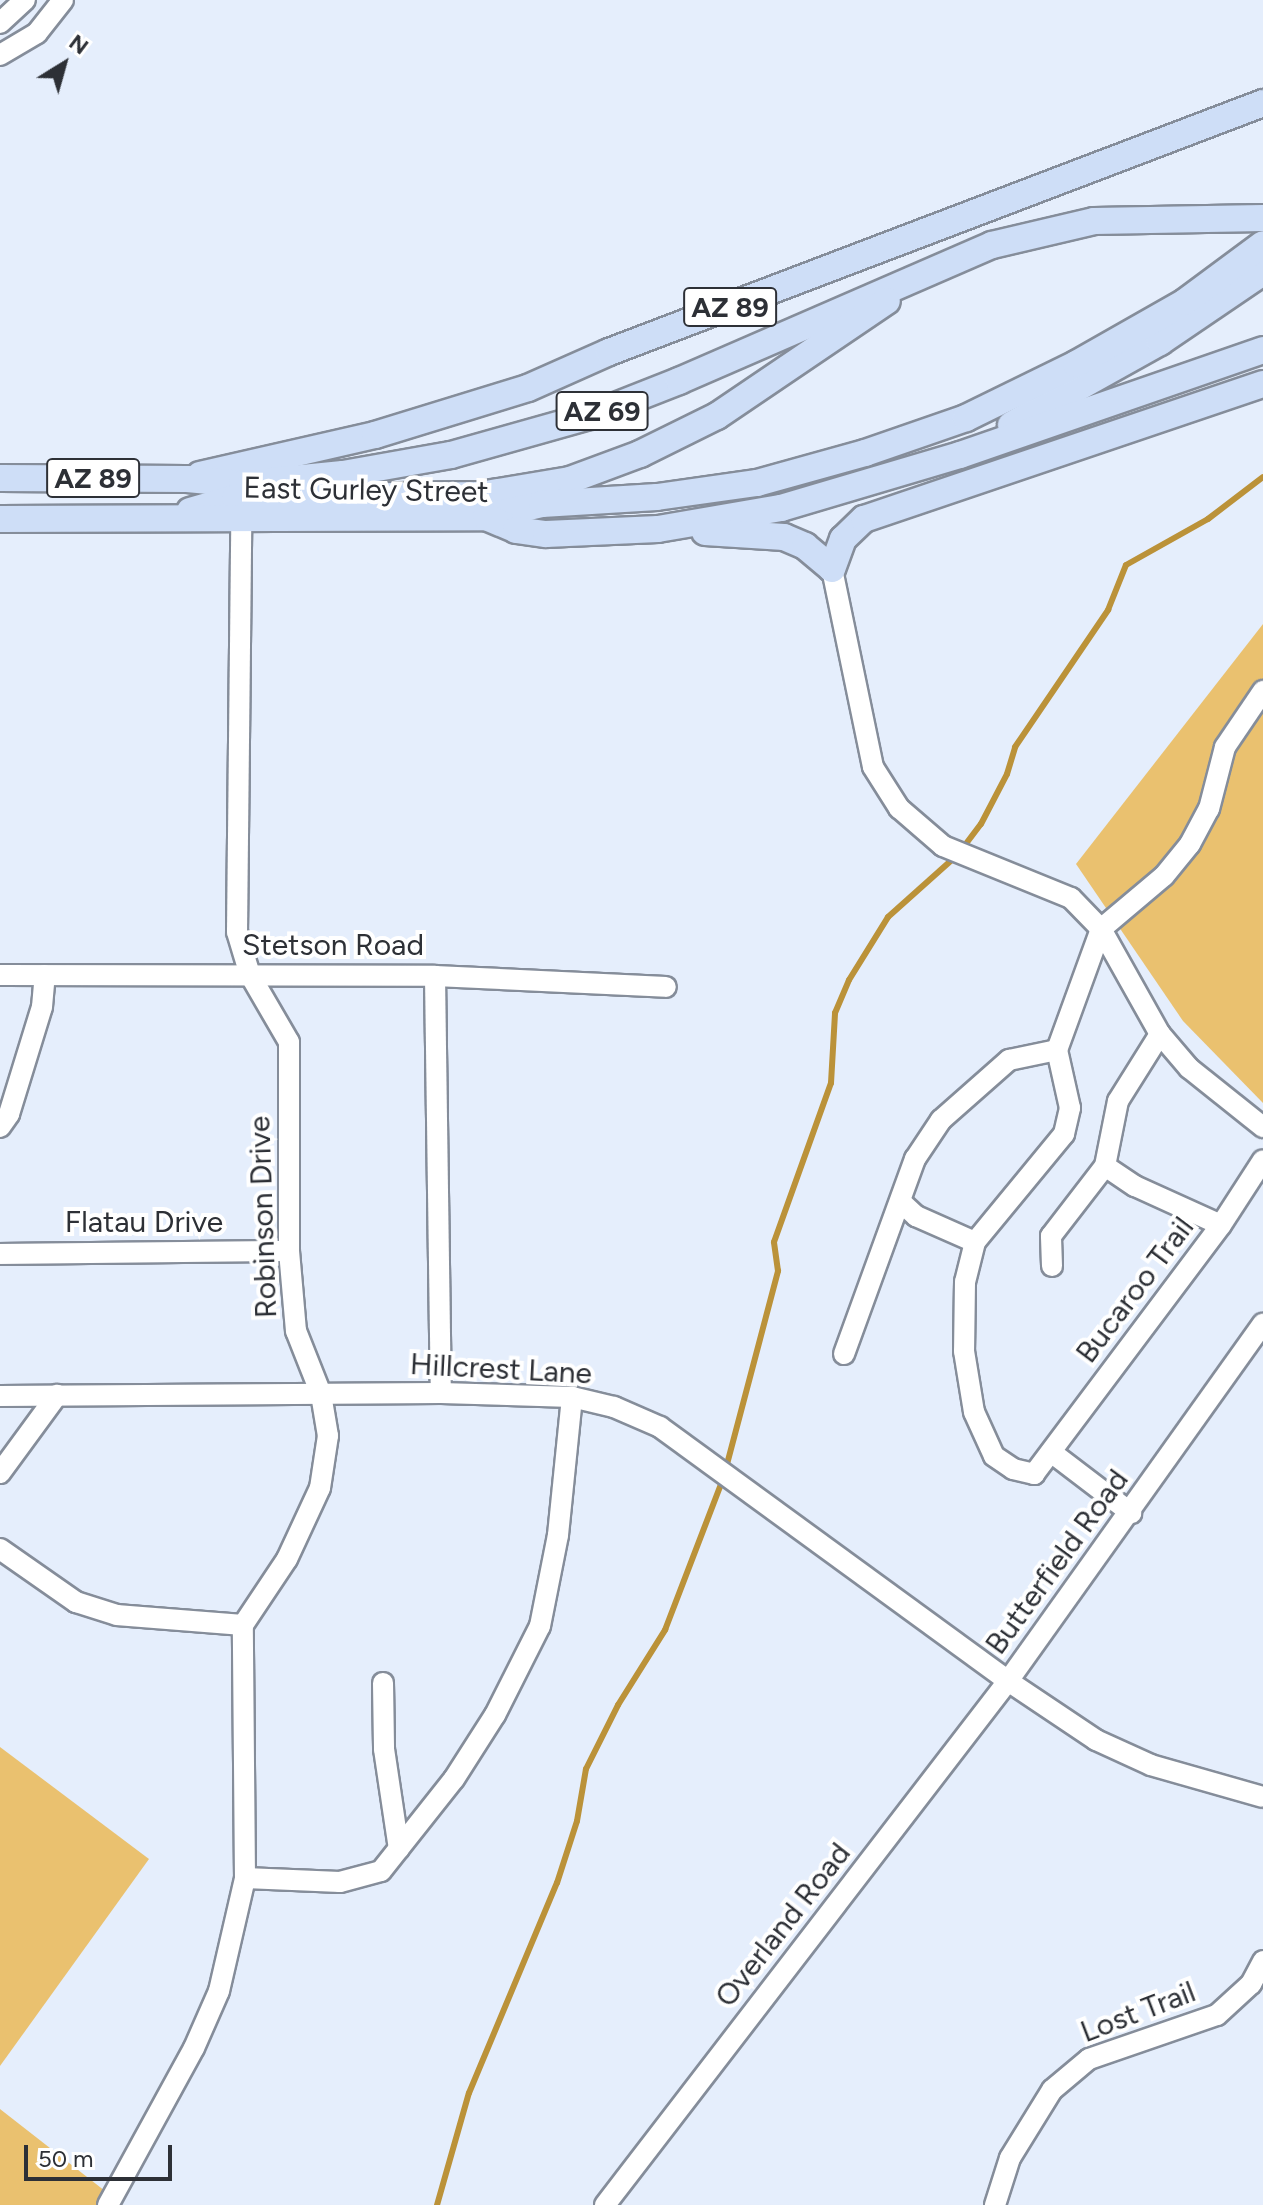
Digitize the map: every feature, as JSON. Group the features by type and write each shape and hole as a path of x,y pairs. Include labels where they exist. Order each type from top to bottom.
{"main road":[{"name":"AZ 89","path":"0,478 187,479 230,465 375,435 528,388 609,352 1263,103"},
{"name":"AZ 69","path":"187,479 242,484 343,474 451,455 590,416 679,381 992,245 1094,221 1263,218"},
{"path":"486,517 542,504 657,497 757,483 865,453 966,418 1076,364 1185,302 1263,244"},
{"path":"162,519 235,498 480,495 570,480 640,454 717,416 883,303 992,245"},
{"name":"AZ 89","path":"960,455 1160,342 1263,272"},
{"path":"960,455 1263,350"},
{"path":"658,529 784,537 805,546 832,569 843,539 864,519 1263,384"},
{"name":"East Gurley Street","path":"0,519 486,517 516,530 546,534 658,529 781,508 960,455"}],"street":[{"path":"0,23 25,0"},
{"path":"0,55 37,33 63,0"},
{"name":"Robinson Drive","path":"241,519 237,932 250,975 289,1042 289,1251 296,1331 321,1394 328,1436 320,1488 287,1559 243,1625"},
{"path":"832,569 873,767 899,808 943,846 1071,898 1101,929 1160,1034 1189,1068 1263,1127"},
{"path":"901,1202 916,1216 975,1242 1064,1134 1070,1108 1057,1050 1101,929 1164,876 1190,844 1209,809 1225,747 1263,691"},
{"name":"Stetson Road","path":"0,975 435,976 666,987"},
{"path":"0,1127 9,1114 42,1007 45,975"},
{"path":"435,976 441,1393"},
{"path":"1052,1266 1051,1236 1105,1166 1118,1101 1160,1034"},
{"path":"844,1354 915,1159 941,1120 1009,1060 1057,1050"},
{"name":"Bucaroo Trail","path":"975,1242 965,1282 964,1351 974,1412 994,1456 1013,1469 1034,1474 1221,1225 1263,1160"},
{"path":"1105,1166 1135,1186 1221,1225"},
{"name":"Flatau Drive","path":"0,1254 289,1251"},
{"name":"Butterfield Road","path":"1263,1324 1131,1513 1008,1681 1096,1740 1151,1765 1263,1797"},
{"name":"Hillcrest Lane","path":"0,1396 441,1393 572,1397 614,1407 660,1427 1008,1681"},
{"path":"0,1473 57,1395"},
{"path":"245,1878 340,1882 381,1871 454,1779 479,1741 540,1626 558,1535 572,1397"},
{"path":"1051,1452 1131,1513"},
{"path":"0,1549 76,1602 117,1615 243,1625 245,1878 219,1991 194,2048 108,2205"},
{"name":"Overland Road","path":"605,2205 1008,1681"},
{"path":"383,1683 384,1749 399,1849"},
{"name":"Lost Trail","path":"995,2205 1010,2158 1052,2090 1089,2059 1217,2015 1251,1984 1263,1961"}],"shaded area":[{"path":"1263,624 1263,1103 1183,1021 1076,864"},
{"path":"0,1747 149,1859 0,2066"},
{"path":"0,2109 105,2191 97,2205 0,2205"}],"waterway":[{"path":"962,849 981,824 1007,774 1015,747 1108,610 1126,565 1208,519 1263,477"},
{"path":"726,1468 778,1271 774,1242 831,1083 835,1013 849,980 888,917 955,857"},
{"path":"437,2205 469,2093 557,1883 577,1821 586,1769 618,1705 665,1630 723,1479"}]}
